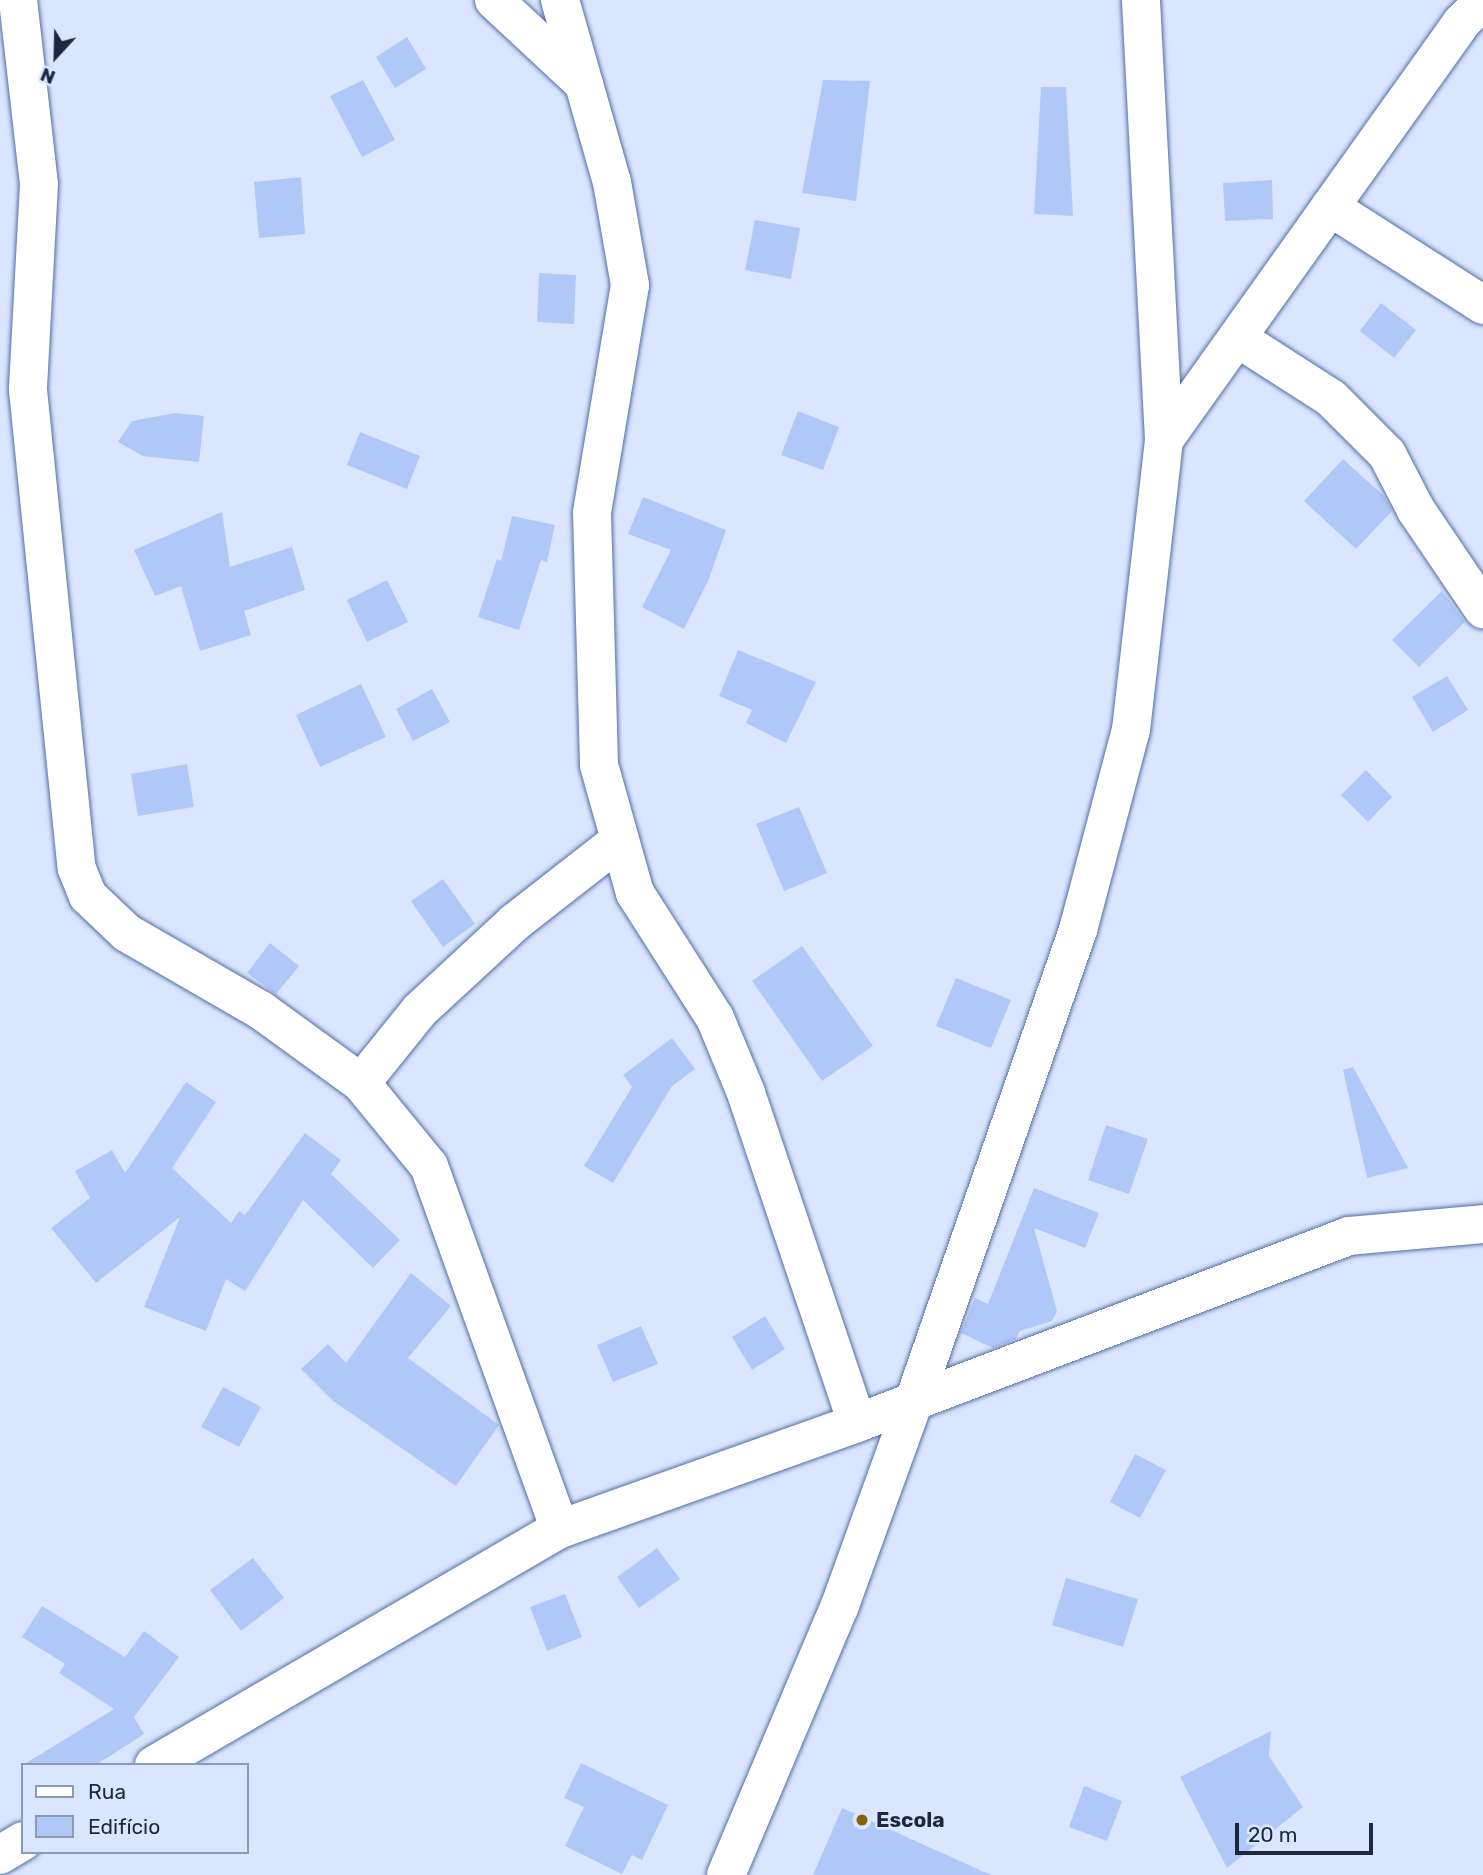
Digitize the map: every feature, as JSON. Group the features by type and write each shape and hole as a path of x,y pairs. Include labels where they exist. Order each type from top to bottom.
{"street":[{"path":"18,0 15,79 40,184 27,390 77,869 88,896 127,933 262,1011 360,1083 429,1166 560,1529"},
{"path":"494,0 585,85"},
{"path":"560,0 612,182 630,285 592,513 599,765 635,893 715,1018 746,1093 857,1423"},
{"path":"726,1875 839,1608 915,1398 1078,930 1131,730 1164,440 1141,0"},
{"path":"1164,440 1239,339 1330,207 1483,1"},
{"path":"1330,207 1483,305"},
{"path":"1239,339 1331,398 1387,454 1416,510 1483,609"},
{"path":"360,1083 420,1010 515,922 620,840"},
{"path":"157,1763 560,1529 857,1423 915,1398 1349,1236 1483,1224"},
{"path":"0,1855 21,1842"}],"building":[{"path":"407,37 426,69 395,88 376,57"},
{"path":"363,80 395,140 362,157 330,96"},
{"path":"823,80 870,81 856,201 802,193"},
{"path":"1041,87 1066,87 1073,216 1034,214"},
{"path":"301,177 305,234 259,238 254,182"},
{"path":"1272,180 1273,219 1225,221 1223,183"},
{"path":"755,220 800,228 791,279 745,270"},
{"path":"539,273 576,275 574,324 537,322"},
{"path":"1381,303 1416,330 1394,358 1360,331"},
{"path":"798,411 839,427 823,470 781,455"},
{"path":"175,413 204,416 199,462 143,456 118,442 132,421"},
{"path":"360,432 420,456 407,489 347,465"},
{"path":"1343,459 1384,496 1392,511 1356,549 1304,501"},
{"path":"643,497 726,530 709,579 684,629 642,607 671,550 628,534"},
{"path":"222,512 230,567 292,547 305,590 244,611 251,635 200,651 181,586 155,596 134,550"},
{"path":"512,516 555,525 547,562 541,560 519,630 478,617 497,559 501,561"},
{"path":"387,580 408,622 367,642 347,600"},
{"path":"1442,591 1465,622 1419,667 1392,640"},
{"path":"738,650 816,682 786,743 746,723 752,710 719,696"},
{"path":"1447,676 1468,710 1433,732 1412,697"},
{"path":"361,684 386,737 320,767 296,715"},
{"path":"432,689 450,722 413,741 396,709"},
{"path":"187,764 194,807 138,816 131,774"},
{"path":"1366,770 1392,797 1368,822 1341,795"},
{"path":"799,807 827,873 784,891 756,824"},
{"path":"443,879 475,924 443,947 411,901"},
{"path":"270,943 299,966 276,994 247,973"},
{"path":"802,946 873,1046 822,1081 752,981"},
{"path":"956,978 1011,1000 991,1048 936,1026"},
{"path":"672,1038 695,1069 672,1086 613,1183 584,1166 632,1087 623,1075"},
{"path":"1353,1067 1408,1168 1367,1178 1343,1070"},
{"path":"186,1082 216,1102 172,1168 231,1223 239,1211 245,1215 305,1133 341,1160 331,1174 400,1240 373,1268 303,1200 245,1291 226,1279 206,1331 144,1307 180,1217 96,1283 51,1228 90,1198 75,1171 112,1150 125,1173"},
{"path":"1106,1125 1148,1139 1129,1194 1088,1180"},
{"path":"1034,1188 1099,1213 1085,1248 1034,1228 1057,1311 1052,1321 1020,1331 1016,1339 993,1348 961,1333 975,1298 988,1304"},
{"path":"411,1273 451,1306 408,1358 499,1425 456,1486 332,1400 301,1369 328,1344 346,1363"},
{"path":"765,1316 785,1349 752,1370 732,1337"},
{"path":"641,1326 658,1364 613,1382 597,1345"},
{"path":"223,1387 261,1407 239,1447 201,1427"},
{"path":"1135,1454 1166,1470 1140,1518 1110,1502"},
{"path":"657,1548 680,1579 639,1608 617,1577"},
{"path":"253,1558 284,1598 241,1631 210,1590"},
{"path":"1066,1578 1138,1599 1123,1647 1052,1625"},
{"path":"565,1594 582,1637 547,1651 530,1607"},
{"path":"42,1606 125,1657 144,1631 179,1657 134,1717 144,1734 99,1763 26,1763 114,1709 59,1673 65,1664 22,1637"},
{"path":"1271,1731 1269,1756 1303,1807 1227,1868 1180,1777"},
{"path":"581,1763 668,1805 642,1860 632,1855 622,1874 565,1846 584,1807 564,1798"},
{"path":"1084,1786 1122,1801 1107,1841 1069,1827"},
{"path":"842,1808 991,1875 813,1875"}],"place":[{"name":"Escola","path":"862,1820"}]}
